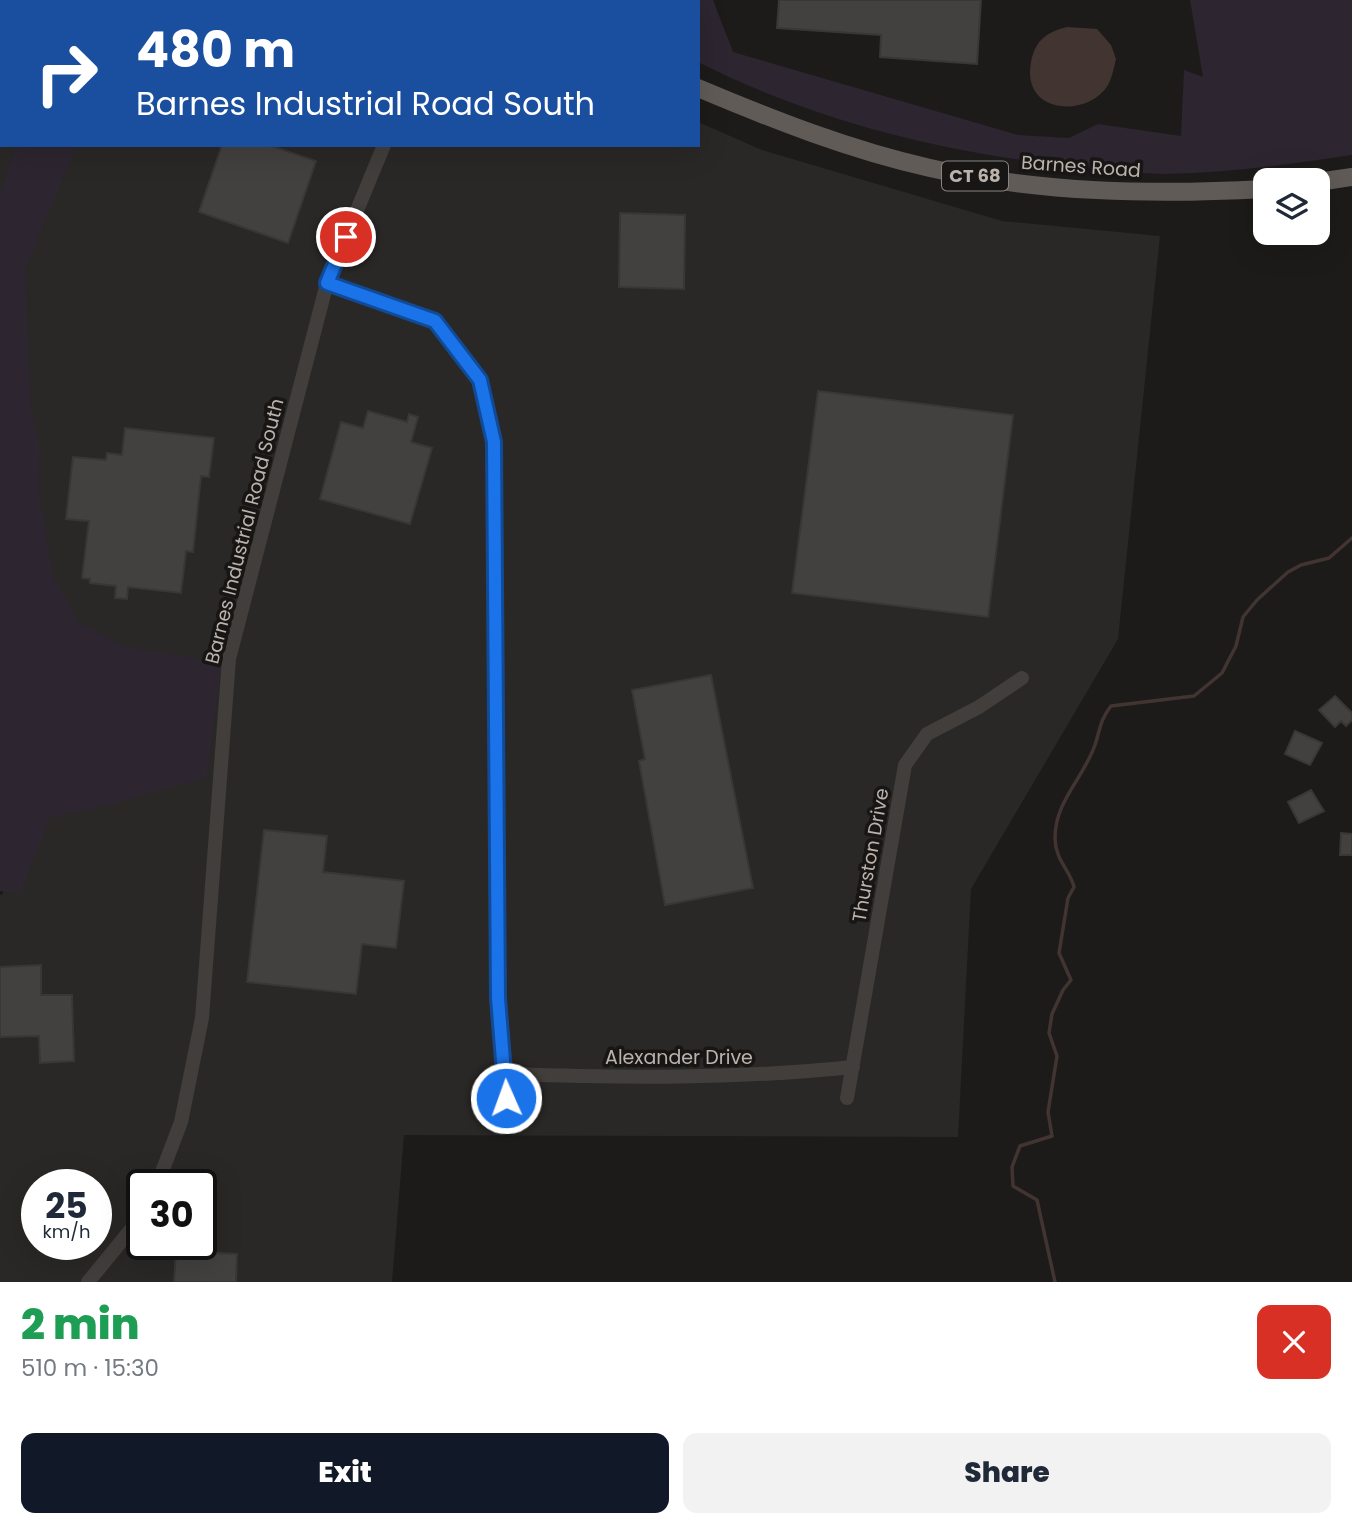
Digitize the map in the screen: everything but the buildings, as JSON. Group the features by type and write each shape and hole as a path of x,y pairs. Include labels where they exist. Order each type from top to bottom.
{"main road":[{"name":"Barnes Road","path":"700,89 837,143 944,171 1019,183 1108,191 1253,188"},
{"path":"1330,180 1352,177"}],"street":[{"name":"Barnes Industrial Road South","path":"163,1169 181,1122 202,1018 229,659 327,283 383,147"},
{"path":"327,283 435,321 480,380 494,442 498,998 506,1074 506,1123"},
{"name":"Thurston Drive","path":"847,1098 905,765 927,734 979,707 1022,678"},
{"name":"Alexander Drive","path":"506,1074 649,1079 769,1076 853,1067"},
{"path":"88,1282 126,1236"}],"shaded area":[{"path":"700,0 713,0 733,52 1018,135 1069,138 1098,124 1181,136 1184,70 1203,77 1190,0 1352,0 1352,155 1236,170 1158,174 1130,172 1041,163 940,146 841,120 792,103 700,63"},
{"path":"1067,27 1097,29 1111,45 1116,59 1108,85 1099,96 1086,103 1058,106 1036,93 1031,80 1031,62 1043,38"},
{"path":"700,123 762,150 1002,221 1160,236 1118,639 971,889 958,1137 404,1135 392,1282 0,1282 0,895 3,894 7,510 0,509 0,147 700,147"},
{"path":"16,147 76,147 25,270 31,410 40,446 39,492 53,576 78,621 126,647 222,662 207,777 117,803 50,818 21,891 0,891 0,193"}],"waterway":[{"path":"1055,1282 1037,1200 1013,1186 1012,1167 1020,1146 1052,1136 1048,1112 1057,1056 1049,1033 1052,1014 1063,990 1071,980 1059,953 1068,898 1074,887 1060,859 1055,838 1056,825 1064,801 1090,757 1102,721 1111,706 1194,696 1222,673 1236,646 1243,617 1257,600 1288,572 1301,565 1329,558 1352,538"}],"route":[{"path":"346,237 327,283 435,321 480,380 494,442 498,998 506,1098"}]}
